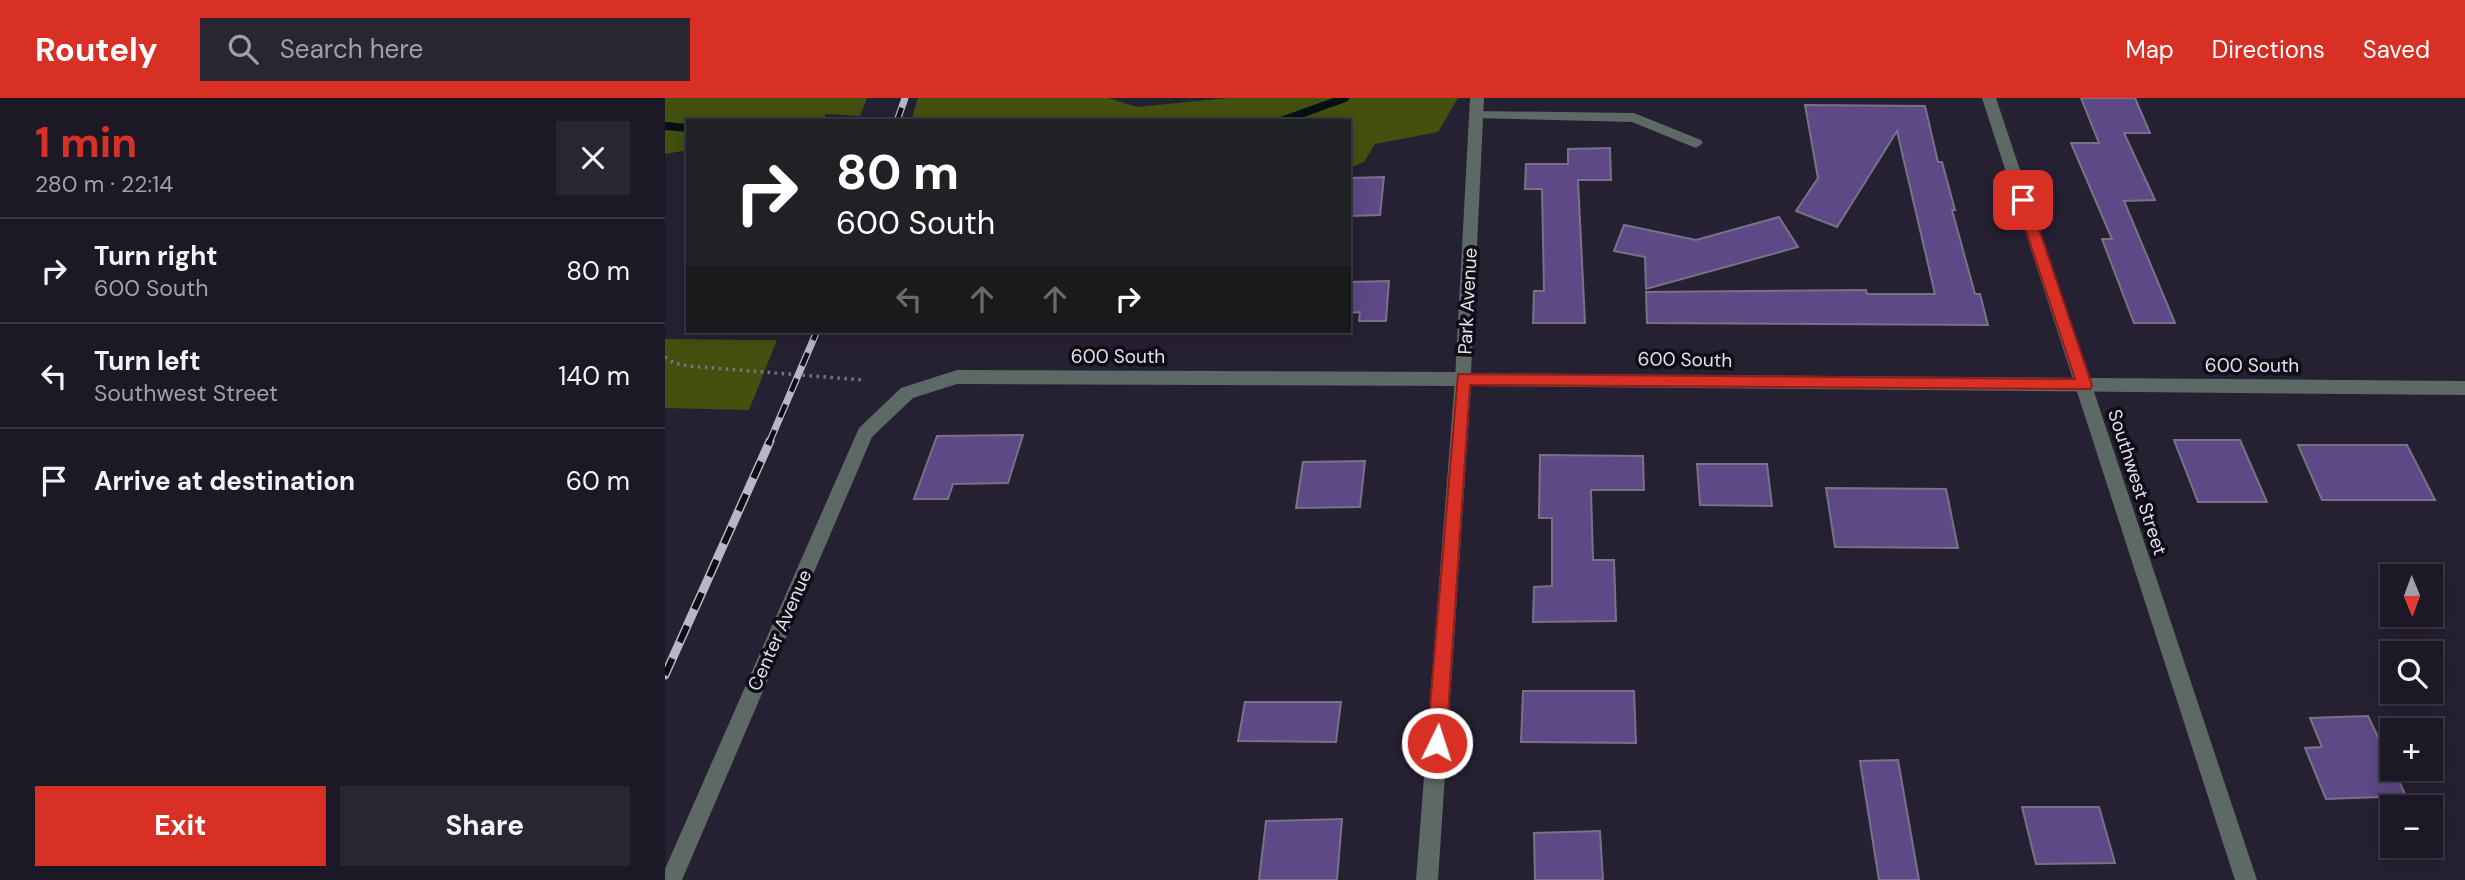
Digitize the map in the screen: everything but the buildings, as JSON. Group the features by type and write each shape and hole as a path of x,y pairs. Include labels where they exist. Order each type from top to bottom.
{"street":[{"name":"Park Avenue","path":"1426,880 1463,379 1477,98"},
{"name":"Southwest Street","path":"1989,98 2246,880"},
{"path":"1476,115 1635,118 1696,143"},
{"name":"600 South","path":"907,393 957,377 2465,388"},
{"name":"Center Avenue","path":"671,880 865,433 907,393"}],"path":[{"path":"665,357 674,363 688,366 863,380"}],"green space":[{"path":"665,98 867,98 860,116 825,114 825,119 686,119 686,150 665,154"},
{"path":"918,98 1108,98 1137,107 1228,98 1458,98 1438,132 1375,144 1364,162 1351,167 1351,119 912,119"},
{"path":"665,339 777,340 749,410 665,408"}],"waterway":[{"path":"1287,119 1345,98"},
{"path":"665,126 686,128"}],"railway":[{"path":"898,119 905,98"},
{"path":"769,443 816,333"},
{"path":"665,675 770,441"}],"route":[{"path":"1437,743 1463,379 2085,385 2023,200"}]}
